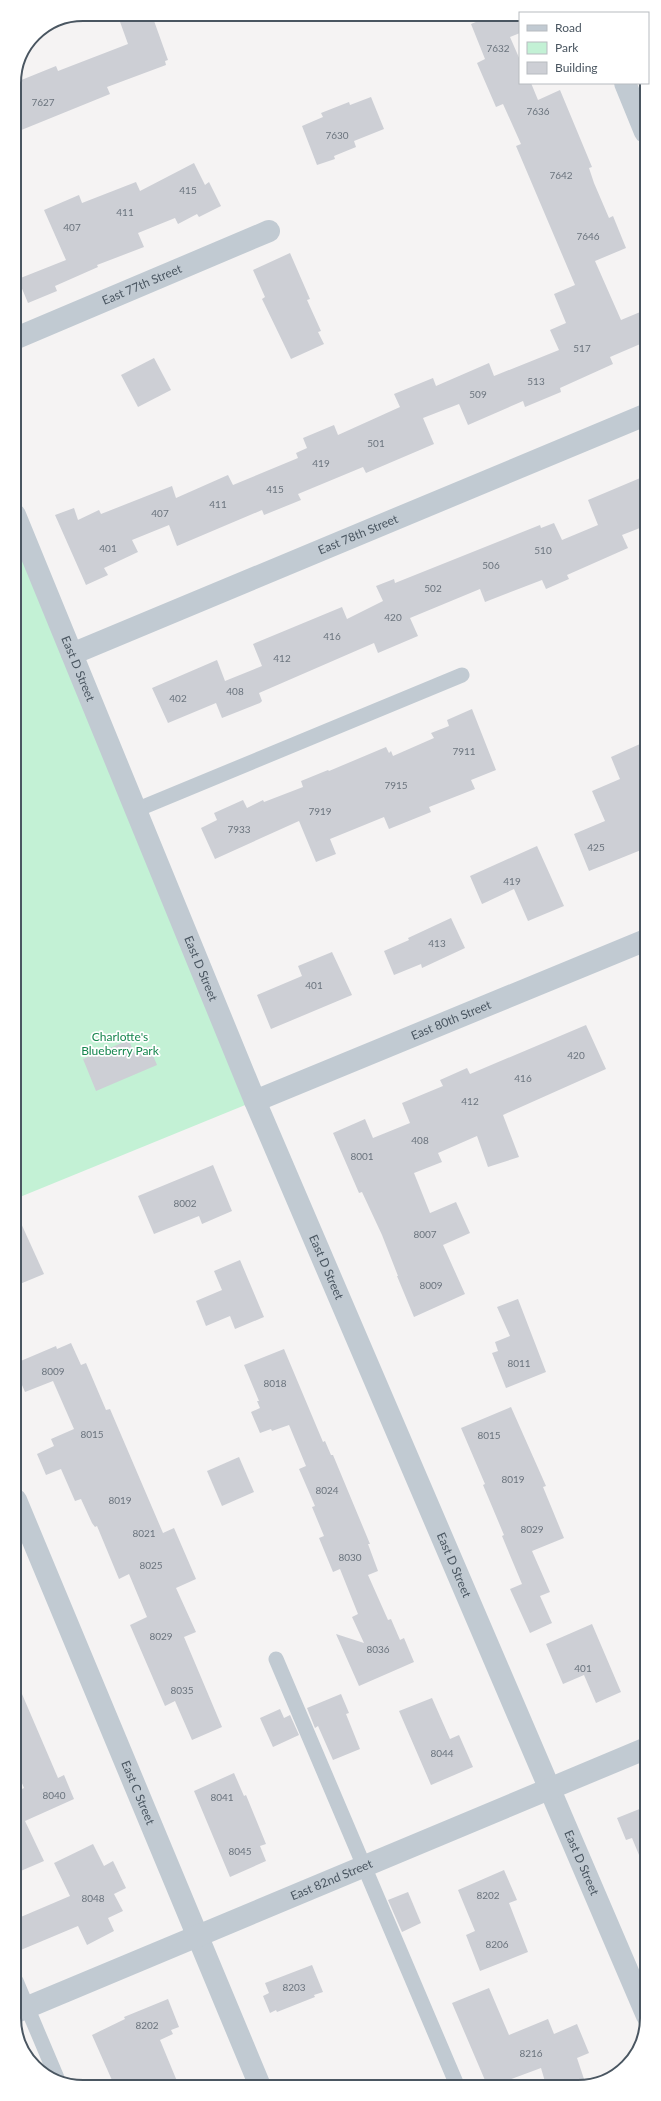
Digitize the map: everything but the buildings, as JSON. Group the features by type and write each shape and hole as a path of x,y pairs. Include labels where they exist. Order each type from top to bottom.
{"street":[{"path":"625,84 640,120"},
{"name":"East 77th Street","path":"21,336 270,231"},
{"name":"East 78th Street","path":"72,654 640,417"},
{"name":"East D Street","path":"21,529 256,1101 640,2000"},
{"name":"East 80th Street","path":"256,1101 640,942"},
{"name":"East C Street","path":"21,1512 196,1937 257,2080"},
{"name":"East 82nd Street","path":"22,2009 640,1751"}],"lane":[{"path":"136,810 462,675"},
{"path":"276,1659 365,1866 454,2080"},
{"path":"22,2009 54,2073"}],"green space":[{"name":"Charlotte's Blueberry Park","path":"21,530 255,1101 21,1197"}]}
